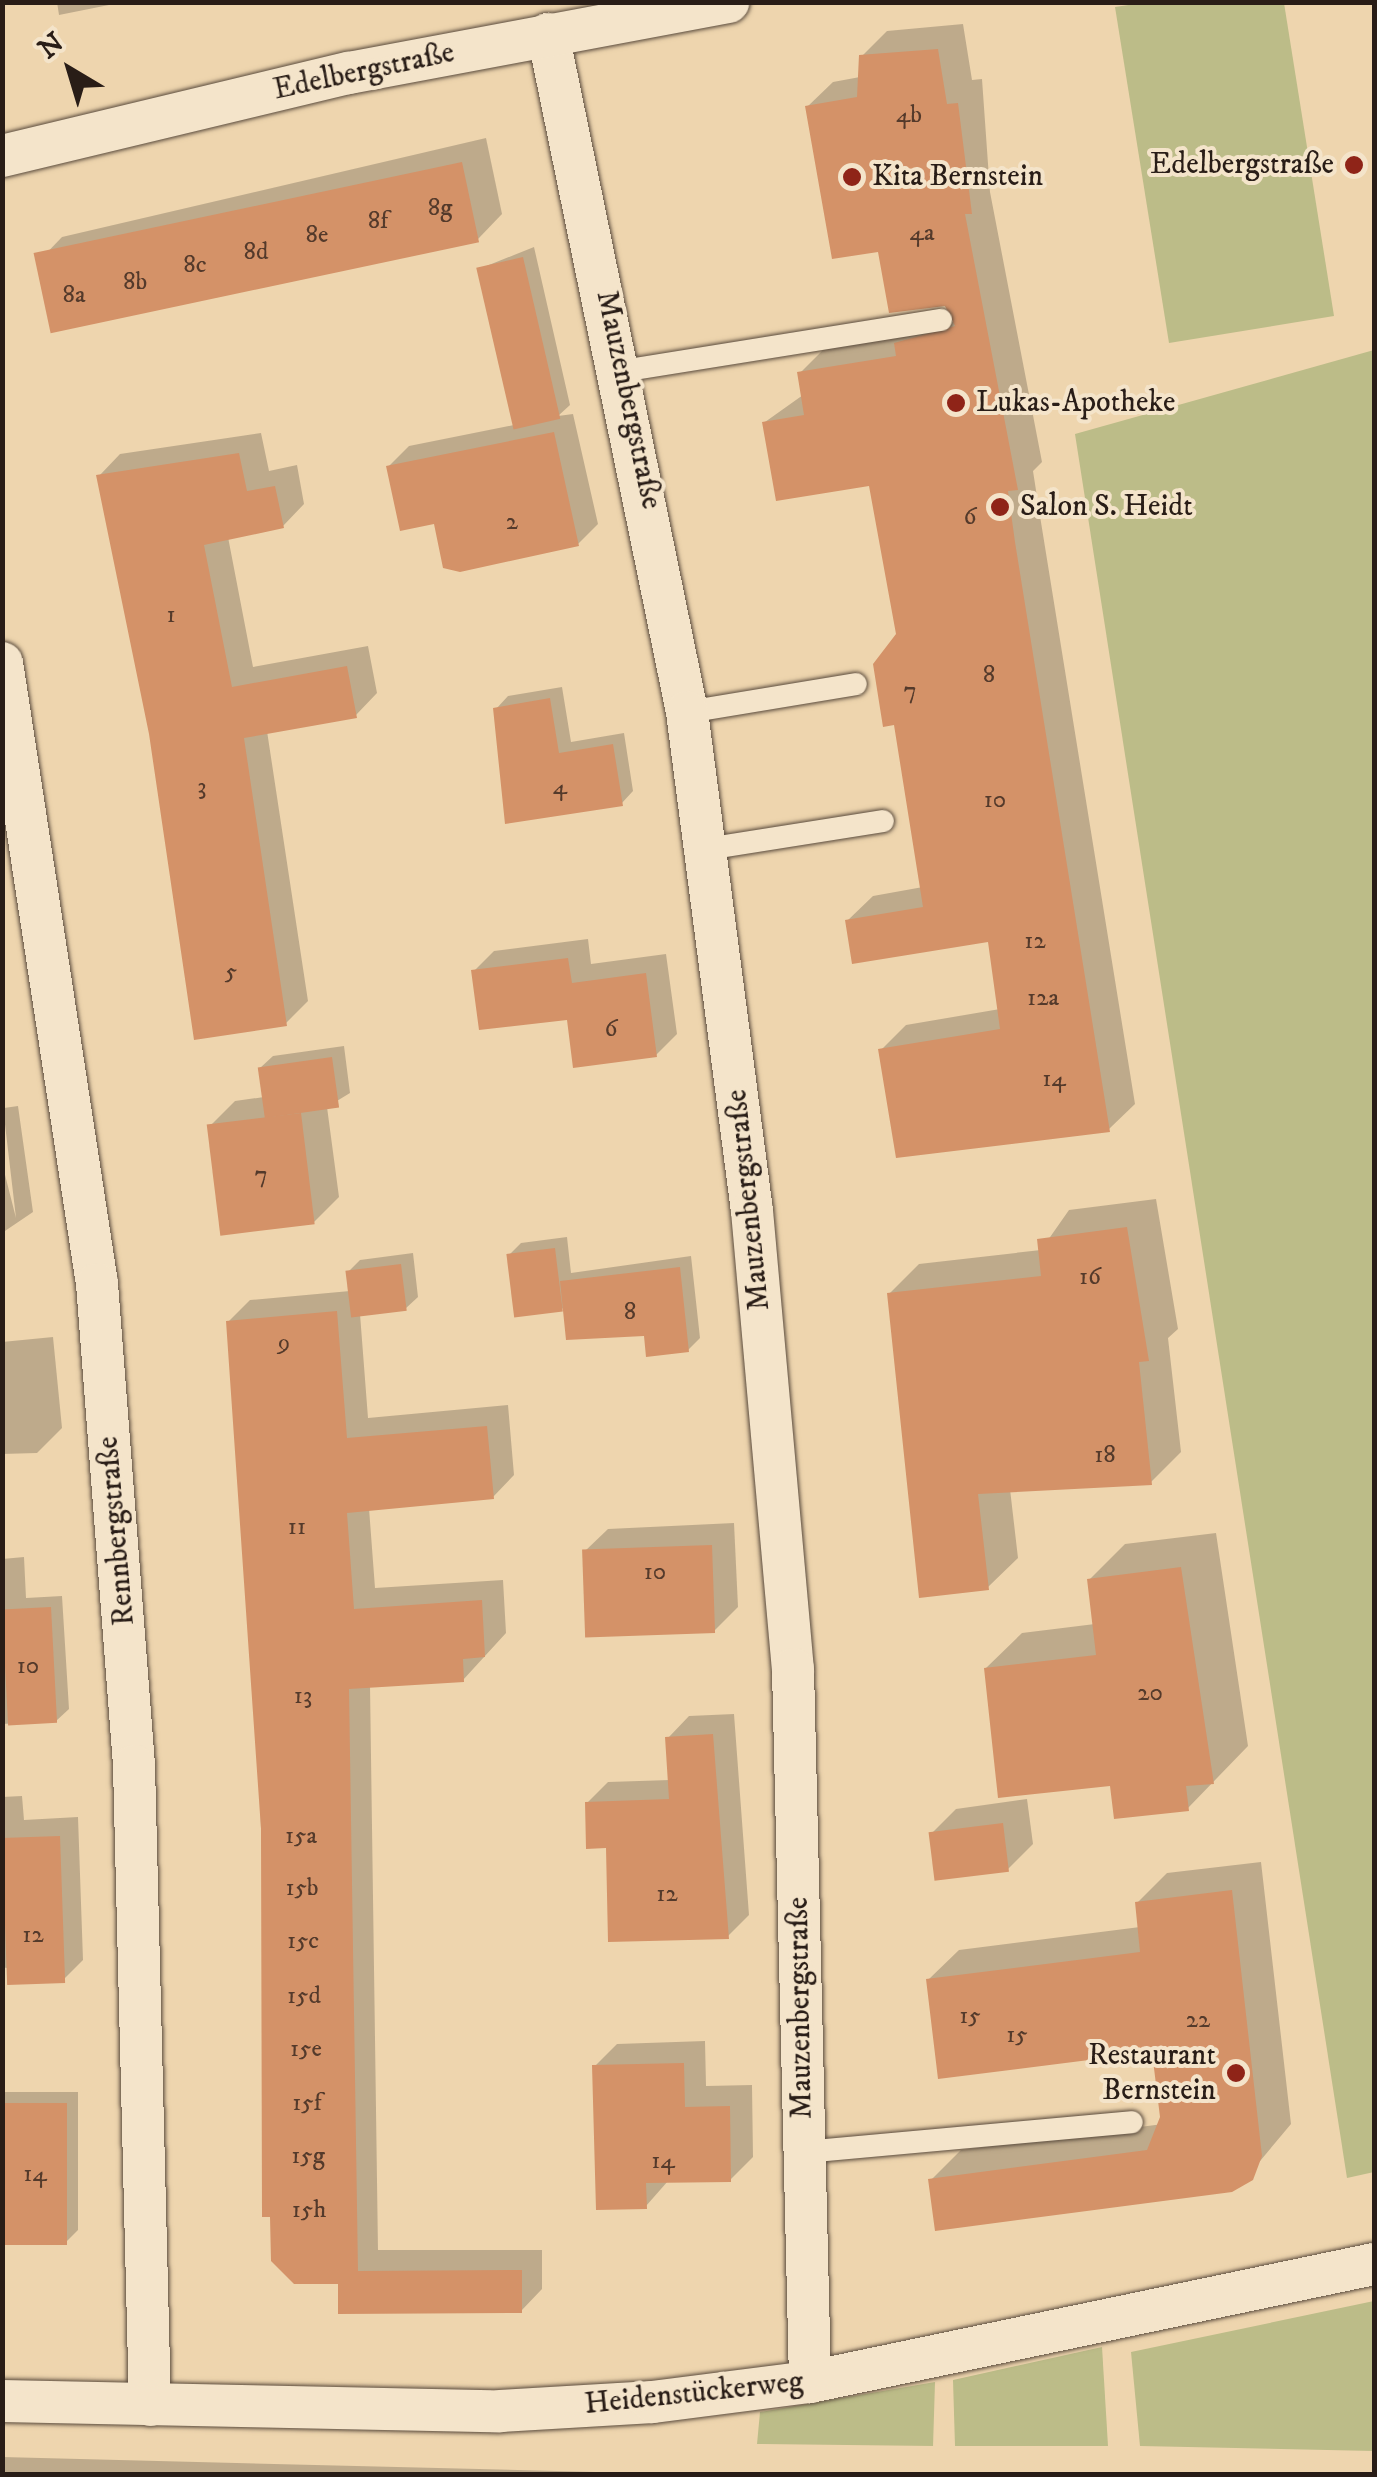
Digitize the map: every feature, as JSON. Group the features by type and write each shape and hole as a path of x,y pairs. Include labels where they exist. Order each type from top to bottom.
{"street":[{"name":"Edelbergstraße","path":"2,156 548,34 728,2"},
{"name":"Mauzenbergstraße","path":"548,34 622,372 687,712 708,849 786,1529 810,2382"},
{"name":"Rennbergstraße","path":"2,663 98,1304 132,1734 150,2405"},
{"name":"Heidenstückerweg","path":"2,2401 500,2411 810,2382 1374,2264"}],"lane":[{"path":"622,372 942,320"},
{"path":"687,712 856,684"},
{"path":"708,849 883,821"},
{"path":"804,2152 1132,2122"}],"green space":[{"path":"1142,3 1284,3 1334,316 1169,343 1115,7"},
{"path":"1374,350 1374,2172 1347,2178 1075,434"},
{"path":"1374,2301 1374,2451 1140,2446 1131,2352"},
{"path":"1102,2347 1108,2446 955,2446 953,2380"},
{"path":"935,2382 933,2446 757,2444 760,2412"}],"building":[{"path":"938,49 947,104 958,103 972,214 965,214 1018,490 1008,491 1015,542 1110,1132 896,1158 878,1049 1000,1029 988,942 852,964 845,920 923,907 894,725 883,727 873,664 896,634 869,486 776,501 762,422 804,415 797,372 896,356 894,343 955,326 945,306 889,313 878,252 832,259 805,106 857,97 859,55"},
{"path":"462,162 479,242 51,333 34,253"},
{"path":"523,257 560,419 514,430 476,268"},
{"path":"554,432 579,546 460,572 443,568 434,524 400,531 386,466"},
{"path":"239,453 247,491 275,486 284,528 204,545 232,687 347,666 357,718 244,738 287,1026 194,1040 149,734 96,475"},
{"path":"550,698 559,753 613,744 623,806 505,824 493,708"},
{"path":"568,958 572,983 646,973 657,1057 573,1068 567,1020 479,1030 471,970"},
{"path":"332,1057 339,1108 265,1118 258,1067"},
{"path":"301,1113 315,1224 220,1236 207,1125"},
{"path":"1127,1227 1149,1361 1139,1362 1152,1485 978,1494 989,1590 919,1598 887,1293 1041,1276 1037,1239"},
{"path":"555,1248 563,1312 514,1317 506,1254"},
{"path":"401,1264 407,1311 351,1317 345,1271"},
{"path":"680,1267 689,1352 646,1357 644,1336 566,1340 560,1281"},
{"path":"337,1311 347,1438 487,1426 494,1499 347,1513 354,1609 482,1600 485,1657 463,1659 464,1682 349,1689 358,2271 522,2270 522,2313 338,2314 338,2284 294,2284 271,2261 270,2217 262,2217 261,1829 226,1321"},
{"path":"712,1545 715,1633 585,1637 582,1550"},
{"path":"1181,1567 1214,1784 1186,1786 1189,1811 1114,1819 1110,1786 998,1798 984,1668 1096,1655 1087,1579"},
{"path":"51,1607 57,1723 8,1725 2,1610"},
{"path":"713,1734 729,1939 608,1942 606,1848 586,1849 585,1802 669,1799 665,1737"},
{"path":"1003,1823 1009,1872 935,1881 929,1832"},
{"path":"60,1836 65,1983 7,1985 2,1838"},
{"path":"1232,1890 1262,2156 1253,2180 1232,2192 935,2231 928,2179 1147,2150 1160,2117 1152,2052 938,2079 926,1979 1140,1952 1135,1902"},
{"path":"684,2063 685,2107 730,2106 731,2182 646,2183 647,2209 596,2210 592,2065"},
{"path":"2,2103 67,2103 67,2245 2,2245"}],"place":[{"name":"Edelbergstraße","path":"1354,165"},
{"name":"Kita Bernstein","path":"852,177"},
{"name":"Lukas-Apotheke","path":"956,403"},
{"name":"Salon S. Heidt","path":"1000,507"},
{"name":"Restaurant Bernstein","path":"1236,2073"}]}
